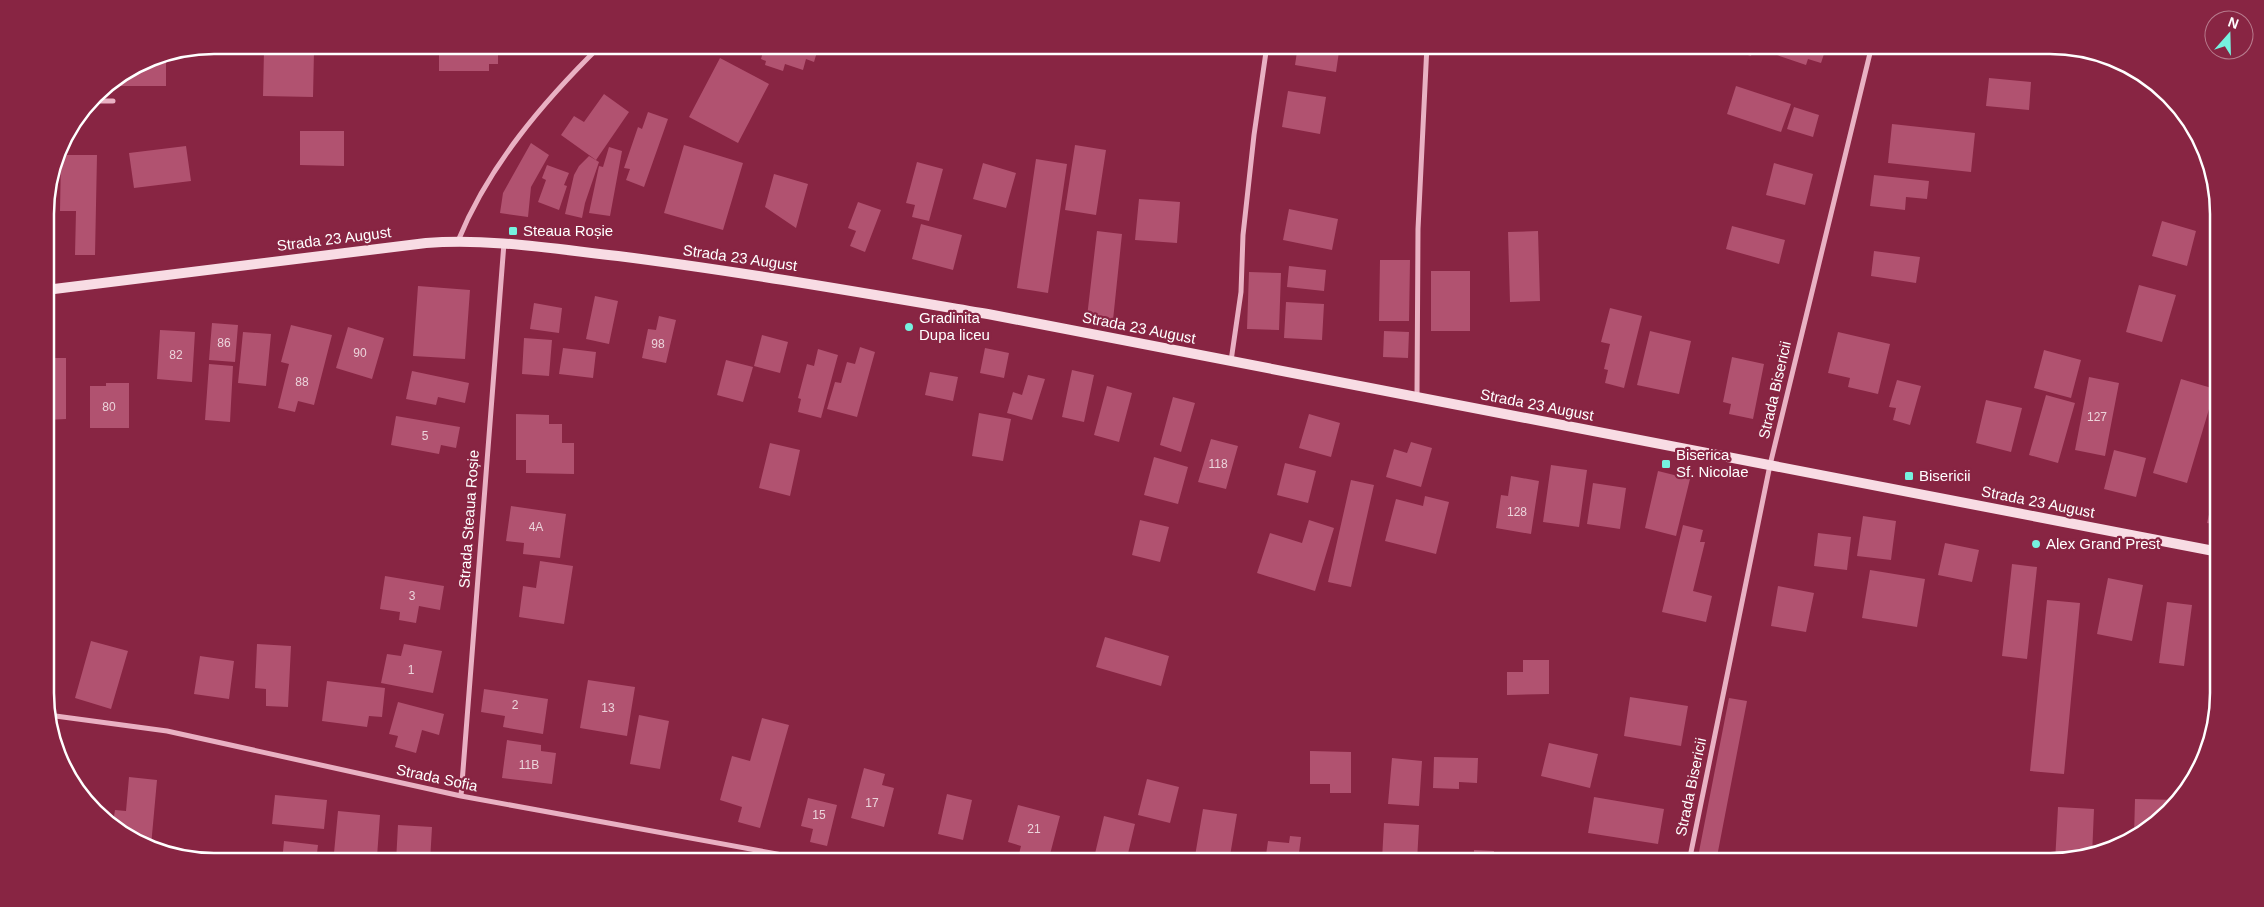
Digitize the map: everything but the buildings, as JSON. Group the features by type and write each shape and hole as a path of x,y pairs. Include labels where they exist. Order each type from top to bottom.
{"main road":[{"name":"Strada 23 August","path":"54,289 426,243 458,241 504,243 790,280 993,315 2210,550"}],"street":[{"path":"458,241 481,194 511,147 535,115 592,54"},
{"path":"1230,361 1241,292 1243,234 1266,54"},
{"path":"1417,397 1418,230 1427,54"},
{"name":"Strada Bisericii","path":"1691,853 1770,465 1870,54"},
{"path":"100,101 113,101"},
{"name":"Strada Steaua Roșie","path":"461,796 504,243"},
{"name":"Strada Sofia","path":"56,716 167,731 461,796 772,853"}],"place":[{"name":"Steaua Roșie","path":"513,231"},
{"name":"Gradinita Dupa liceu","path":"909,327"},
{"name":"Biserica Sf. Nicolae","path":"1666,464"},
{"name":"Bisericii","path":"1909,476"},
{"name":"Alex Grand Prest","path":"2036,544"}]}
